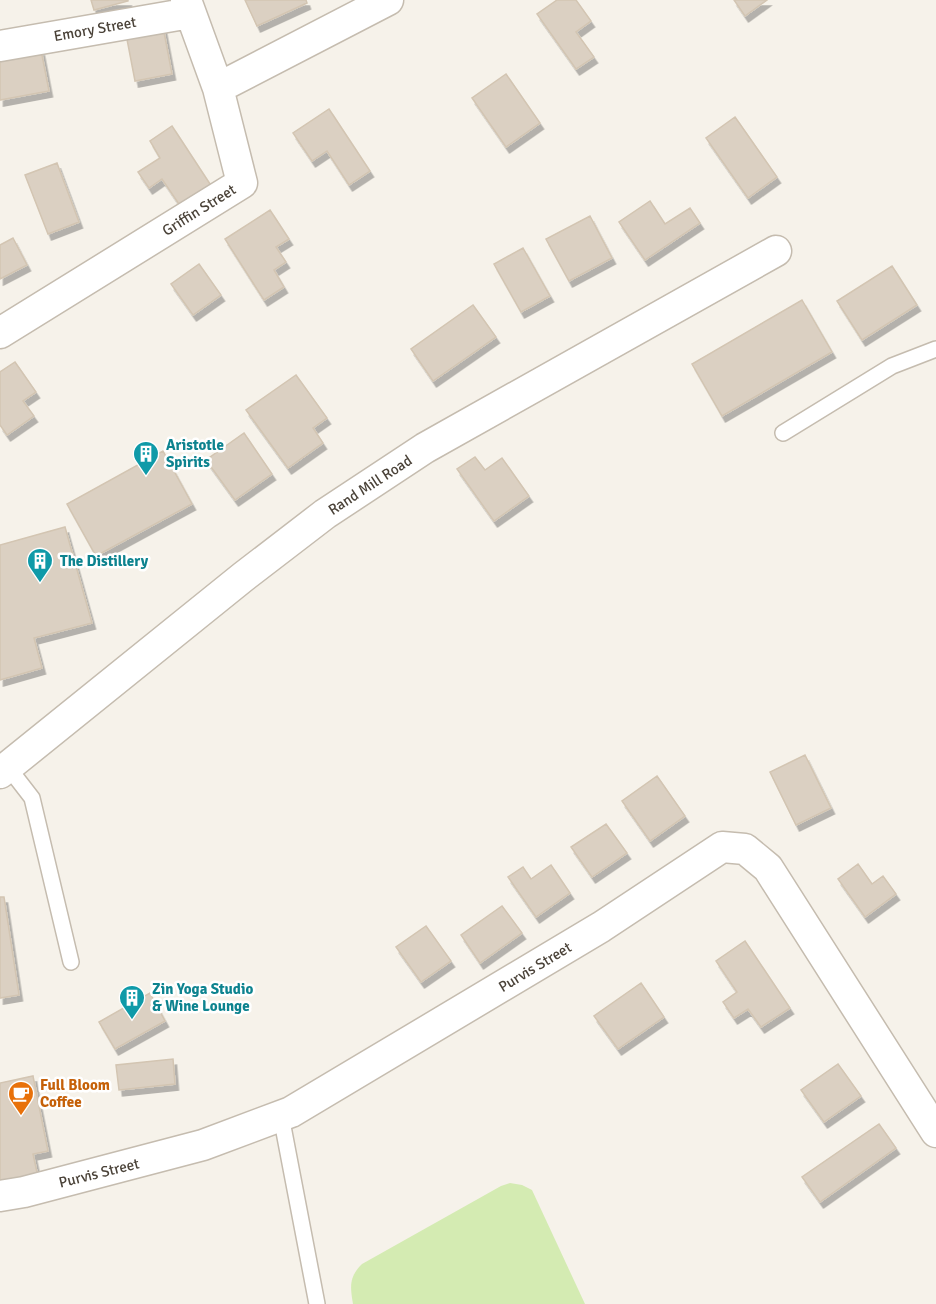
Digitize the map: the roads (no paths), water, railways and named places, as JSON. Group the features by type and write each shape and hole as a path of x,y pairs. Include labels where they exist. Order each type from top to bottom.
{"street":[{"path":"188,6 218,88 388,0"},
{"name":"Emory Street","path":"0,46 188,6"},
{"name":"Griffin Street","path":"0,333 242,183 218,88"},
{"name":"Rand Mill Road","path":"4,770 243,577 325,514 426,448 776,251"},
{"name":"Purvis Street","path":"0,1196 24,1192 183,1151 281,1116 327,1092 601,927 722,847 745,849 768,868 936,1131"}],"lane":[{"path":"783,433 892,366 936,349"},
{"path":"4,770 32,798 71,962"},
{"path":"281,1116 317,1304"}],"place":[{"name":"Aristotle Spirits","path":"146,477"},
{"name":"The Distillery","path":"40,584"},
{"name":"Zin Yoga Studio & Wine Lounge","path":"132,1021"},
{"name":"Full Bloom Coffee","path":"21,1117"}]}
